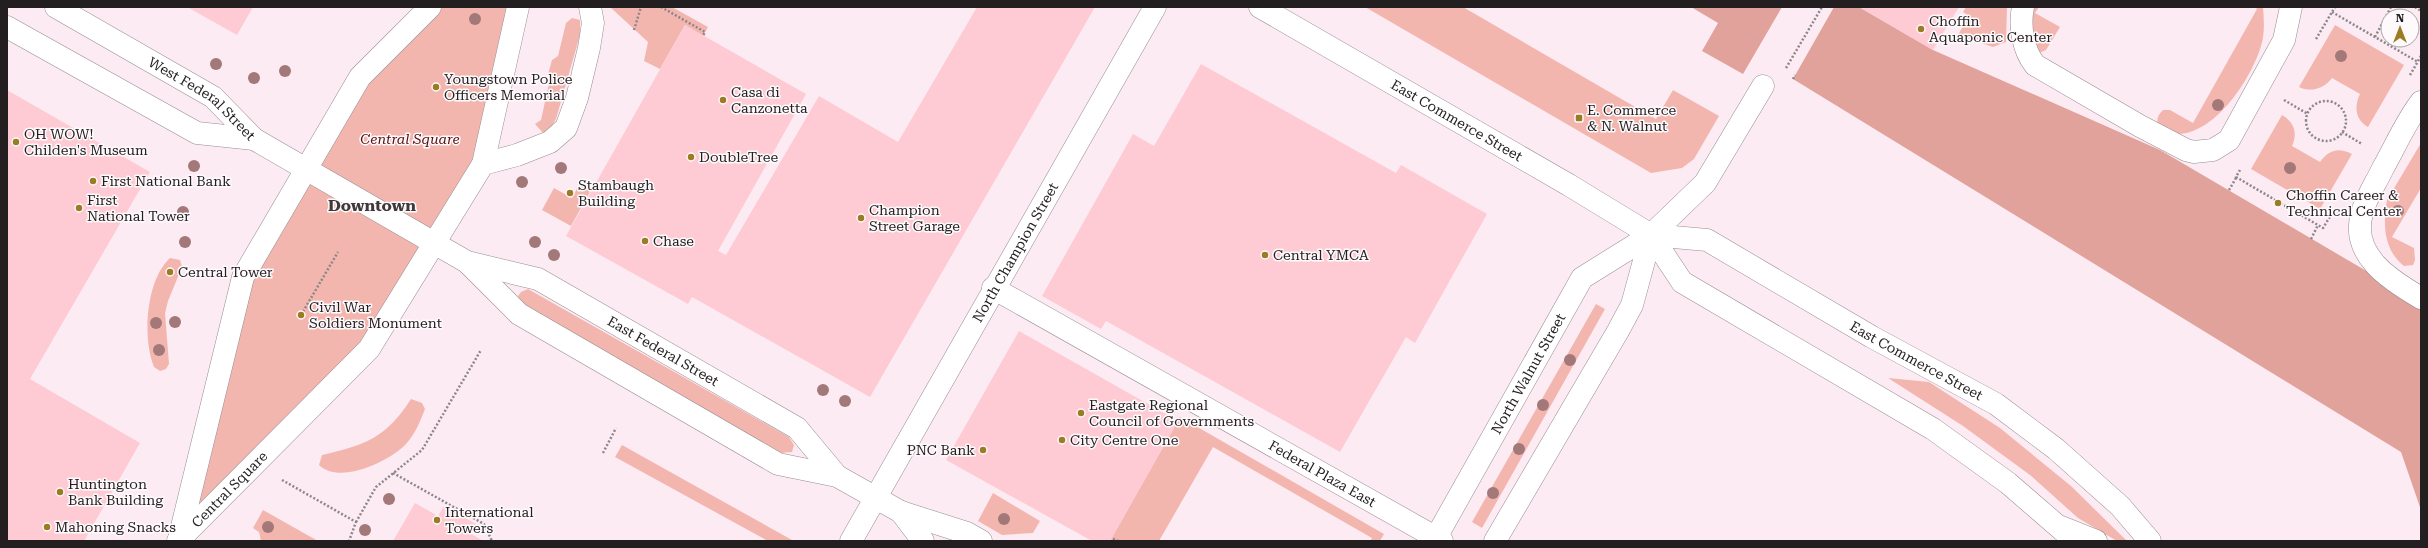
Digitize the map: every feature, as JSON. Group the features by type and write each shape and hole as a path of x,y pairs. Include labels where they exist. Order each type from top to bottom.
{"street":[{"name":"West Federal Street","path":"56,7 213,97 254,139"},
{"name":"Central Square","path":"178,540 244,277 360,77 430,7"},
{"name":"Central Square","path":"178,540 369,349 483,164 518,7"},
{"path":"483,164 518,156 550,142 566,128 577,98 589,48 593,23 590,7"},
{"name":"North Champion Street","path":"851,541 993,288 1155,7"},
{"name":"East Commerce Street","path":"1260,7 1569,185 1652,235 1707,240 1872,337 1996,404 2056,449 2115,501 2150,541"},
{"path":"2023,7 2022,34 2028,57 2040,69 2140,126 2180,147 2194,152 2213,150 2229,140 2284,40 2291,7"},
{"name":"West Federal Street","path":"7,27 197,133 254,139"},
{"name":"North Walnut Street","path":"1437,540 1582,278 1652,235 1705,183 1763,86"},
{"path":"2421,102 2364,206 2360,231 2364,248 2380,271 2402,287 2421,298"},
{"name":"East Federal Street","path":"254,139 467,262 519,314 778,464 837,476 902,512 967,533 981,541"},
{"name":"East Commerce Street","path":"1652,235 1682,282 1933,429 2008,483 2075,541"},
{"name":"North Walnut Street","path":"1495,541 1632,305 1652,235"},
{"name":"East Federal Street","path":"467,262 538,279 797,428 837,476"},
{"name":"Federal Plaza East","path":"993,288 1437,540"},
{"name":"East Federal Street","path":"902,512 923,541"},
{"path":"2058,526 2096,541"}],"path":[{"path":"634,30 641,7"},
{"path":"661,7 705,32 703,36"},
{"path":"1783,74 1822,7"},
{"path":"2312,45 2335,7"},
{"path":"2375,37 2391,7"},
{"path":"2414,7 2421,10"},
{"path":"2332,12 2418,62"},
{"path":"1793,79 1795,75"},
{"path":"2329,101 2335,104 2344,113 2345,126 2338,137 2326,141 2319,140 2310,132 2307,126 2308,114 2316,104 2329,101"},
{"path":"2229,190 2243,164"},
{"path":"2236,178 2323,228 2334,208"},
{"path":"2311,239 2318,225"},
{"path":"301,315 338,252"},
{"path":"349,541 356,522 376,487 422,450 480,350"},
{"path":"603,453 616,428"},
{"path":"393,473 484,524 492,541"},
{"path":"282,480 356,522"},
{"path":"1113,539 1118,541"}],"shaded area":[{"path":"7,7 2421,7 2421,541 7,541"},
{"path":"1691,7 1782,7 1743,74 1702,51 1718,23"},
{"path":"1834,7 1859,7 1933,50 2160,150 2421,303 2421,510 2401,452 1793,79"}],"green space":[{"name":"Central Square","path":"430,7 518,7 483,164 369,349 179,539 243,277 360,77"},
{"path":"610,7 672,7 708,27 703,36 685,25 660,69 644,61 648,42"},
{"path":"1365,7 1463,7 1656,119 1673,90 1719,116 1694,159 1682,168 1651,173"},
{"path":"1966,7 2007,7 2006,42 1993,47 1958,35 1969,16 1963,12"},
{"path":"2031,7 2039,7 2035,13 2060,27 2046,50 2039,53 2035,49"},
{"path":"2255,7 2263,7 2264,27 2262,41 2256,59 2249,73 2241,88 2231,101 2207,124 2194,131 2177,134 2159,128 2158,118 2159,114 2163,110 2170,110 2193,123 2257,9"},
{"path":"572,18 580,20 580,35 556,119 550,129 543,133 535,124 541,120 550,79 548,74 552,60 558,56 566,23"},
{"path":"2335,25 2404,65 2368,127 2360,121 2358,117 2356,108 2360,94 2332,78 2322,87 2308,90 2299,87"},
{"path":"2282,115 2292,124 2294,128 2295,137 2292,146 2320,162 2330,152 2338,150 2352,154 2320,209 2251,169"},
{"path":"2421,143 2421,188 2392,237 2414,248 2415,260 2413,265 2404,266 2397,259 2388,244 2385,227 2387,200"},
{"path":"580,183 591,190 571,226 542,210 554,188 572,198"},
{"path":"170,258 180,260 182,267 168,301 165,313 169,364 166,369 160,371 154,367 150,355 147,326 148,310 156,280 162,268"},
{"path":"528,289 789,437 794,445 792,452 780,453 523,305 518,296 521,292"},
{"path":"1596,304 1605,309 1482,528 1472,522"},
{"path":"1888,378 1929,382 2000,428 2071,486 2127,541 2117,541 2078,518 2030,475 1963,426"},
{"path":"411,399 422,403 425,409 412,436 398,451 376,464 351,472 339,473 328,471 319,465 322,455 351,448 373,438 383,431 393,423"},
{"path":"1180,417 1384,534 1380,541 1370,541 1372,538 1213,447 1159,541 1110,541"},
{"path":"622,445 792,541 768,541 615,457"},
{"path":"993,493 1040,521 1033,533 1002,535 978,521"},
{"path":"263,510 318,541 261,541 259,532 253,528"}],"building":[{"path":"187,7 253,7 237,35"},
{"name":"Champion Street Garage","path":"977,7 1095,7 870,397 692,297 688,304 566,236 685,25 806,94 718,251 726,255 819,96 898,142"},
{"name":"Choffin Aquaponic Center","path":"1859,7 1959,7 1933,50"},
{"name":"Central YMCA","path":"1201,64 1396,173 1401,165 1487,214 1415,343 1406,337 1340,452 1106,321 1101,329 1042,296 1133,134 1154,146"},
{"path":"7,90 150,172 30,379 140,443 84,541 7,541"},
{"name":"City Centre One","path":"1019,331 1178,421 1110,541 1092,541 946,460"},
{"name":"International Towers","path":"415,503 438,516 444,506 476,524 470,533 483,541 393,541"}],"place":[{"name":"Choffin Aquaponic Center","path":"1921,29"},
{"name":"Youngstown Police Officers Memorial","path":"436,87"},
{"name":"Casa di Canzonetta","path":"723,100"},
{"name":"E. Commerce & N. Walnut","path":"1579,118"},
{"name":"OH WOW! Childen's Museum","path":"16,142"},
{"name":"DoubleTree","path":"691,157"},
{"name":"First National Bank","path":"93,181"},
{"name":"Stambaugh Building","path":"570,193"},
{"name":"Choffin Career & Technical Center","path":"2278,203"},
{"name":"First National Tower","path":"79,208"},
{"name":"Champion Street Garage","path":"861,218"},
{"name":"Chase","path":"645,241"},
{"name":"Central YMCA","path":"1265,255"},
{"name":"Central Tower","path":"170,272"},
{"name":"Civil War Soldiers Monument","path":"301,315"},
{"name":"Eastgate Regional Council of Governments","path":"1081,413"},
{"name":"City Centre One","path":"1062,440"},
{"name":"PNC Bank","path":"983,450"},
{"name":"Huntington Bank Building","path":"60,492"},
{"name":"International Towers","path":"437,520"},
{"name":"Mahoning Snacks","path":"47,527"}],"district":[{"name":"Downtown","path":"372,205"}]}
